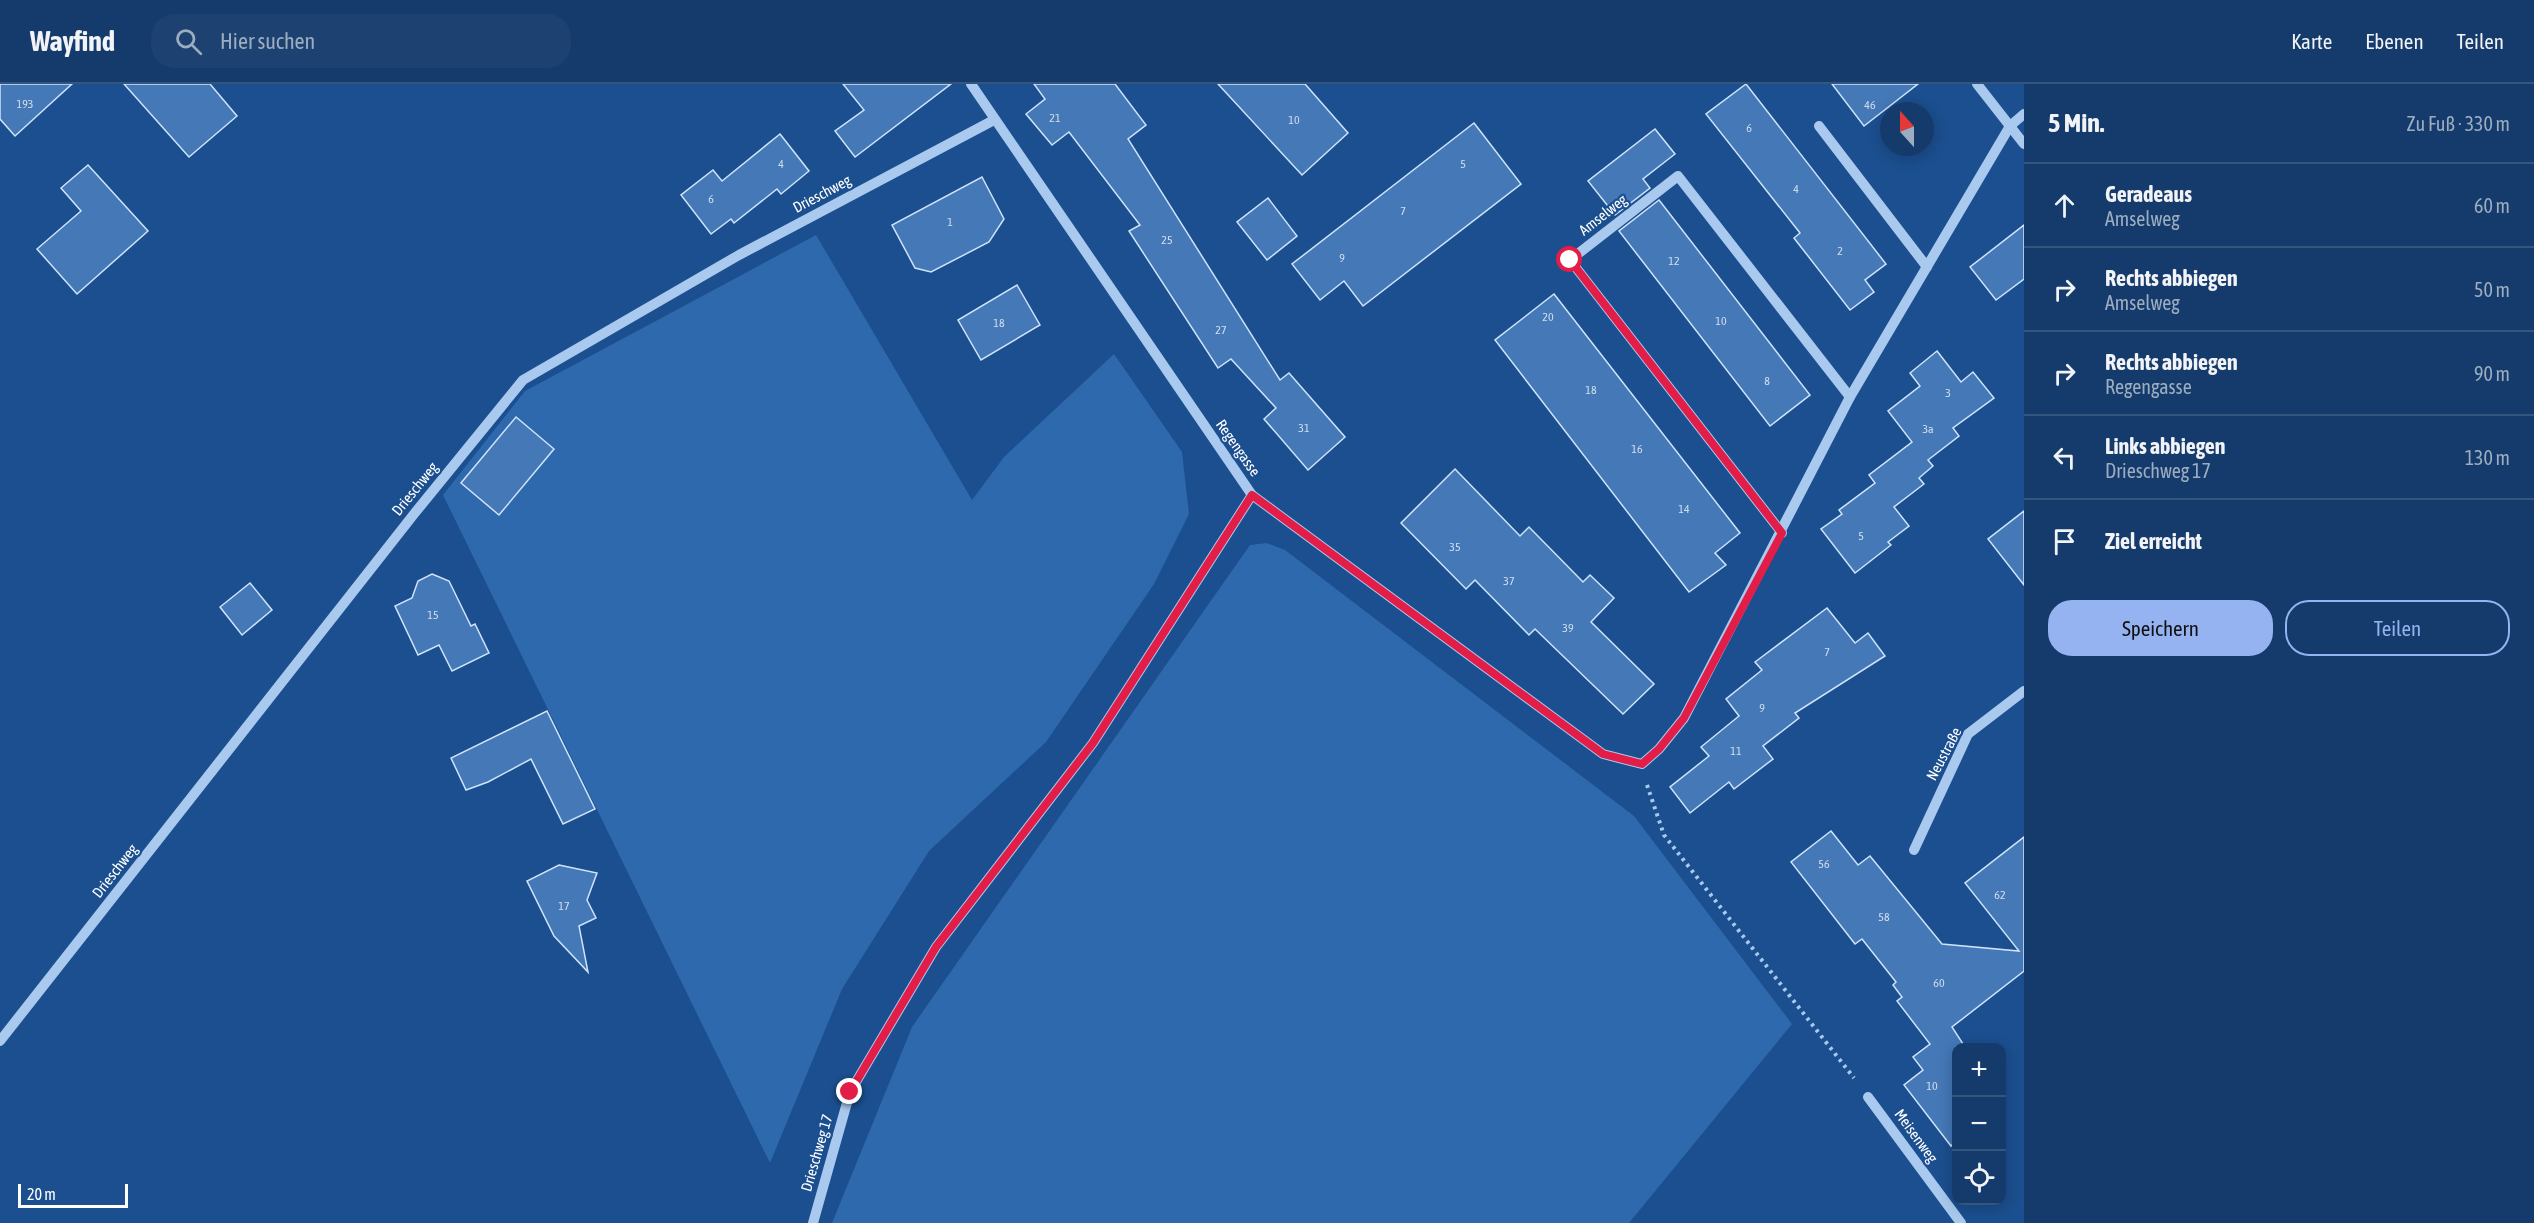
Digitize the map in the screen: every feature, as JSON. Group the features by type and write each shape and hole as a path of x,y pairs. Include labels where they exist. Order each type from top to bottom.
{"street":[{"name":"Regengasse","path":"971,84 1252,495 1603,754 1642,764"},
{"path":"1977,84 2024,144"},
{"path":"1642,764 1659,749 1684,718 1782,533 1850,397 2010,126 2024,114"},
{"name":"Drieschweg","path":"0,1041 414,513 523,380 739,255 994,120"},
{"path":"1819,126 1927,267"},
{"name":"Amselweg","path":"1782,533 1570,260 1678,176 1850,397"},
{"name":"Drieschweg 17","path":"813,1223 850,1092 936,947 1093,743 1252,495"},
{"name":"Neustraße","path":"1914,850 1968,734 2024,690"},
{"name":"Meisenweg","path":"1868,1096 1961,1223"}],"path":[{"path":"1642,764 1650,801 1664,835 1868,1096"}],"shaded area":[{"path":"816,235 972,500 1004,457 1114,354 1182,452 1189,514 1154,584 1046,742 929,851 842,989 770,1163 443,495 525,391"},
{"path":"1267,543 1285,550 1634,816 1792,1024 1629,1223 832,1223 912,1027 1250,545"}],"building":[{"path":"0,84 72,84 15,136 0,119"},
{"path":"124,84 210,84 237,116 189,157"},
{"path":"843,84 951,84 855,157 835,131 864,110"},
{"path":"1034,84 1115,84 1146,125 1128,139 1280,380 1289,373 1345,437 1308,470 1264,419 1276,408 1231,359 1218,368 1129,231 1140,225 1069,132 1052,145 1026,114 1045,99"},
{"path":"1218,84 1305,84 1348,133 1302,175"},
{"path":"1746,84 1886,264 1865,280 1874,292 1850,310 1794,238 1800,233 1706,114"},
{"path":"1832,84 1918,84 1895,102 1880,102 1880,114 1864,126"},
{"path":"1474,123 1521,184 1363,306 1344,281 1320,300 1292,264"},
{"path":"1655,129 1675,154 1643,179 1650,188 1615,215 1588,181"},
{"path":"780,134 809,171 781,194 777,189 734,223 731,219 711,234 681,195 713,170 722,181"},
{"path":"88,165 148,231 77,294 37,249 81,211 61,188"},
{"path":"982,177 1004,219 989,242 931,272 915,268 892,225"},
{"path":"1268,198 1297,236 1267,260 1237,222"},
{"path":"1659,200 1810,395 1770,426 1619,231"},
{"path":"2024,225 2024,279 1996,300 1970,267"},
{"path":"1017,285 1040,325 981,360 958,320"},
{"path":"1554,294 1740,533 1715,553 1726,565 1689,592 1495,340"},
{"path":"1937,351 1961,382 1973,372 1994,398 1953,428 1959,436 1928,460 1933,466 1919,478 1924,484 1894,507 1909,526 1888,542 1891,545 1855,573 1821,529 1842,514 1839,510 1875,483 1869,475 1912,442 1888,411 1920,386 1910,373"},
{"path":"516,417 554,449 499,515 461,483"},
{"path":"1455,469 1520,536 1529,527 1583,582 1590,575 1614,598 1591,622 1654,684 1623,714 1535,629 1529,635 1475,580 1466,589 1401,523"},
{"path":"2024,511 2024,585 1988,539"},
{"path":"432,574 449,581 471,626 475,624 489,653 452,671 439,645 418,655 395,606 412,598 418,581"},
{"path":"250,583 272,610 242,635 220,607"},
{"path":"1827,608 1855,643 1868,633 1885,656 1795,713 1799,718 1763,746 1773,759 1734,789 1729,782 1690,813 1670,787 1709,756 1701,747 1739,716 1726,699 1762,670 1755,662"},
{"path":"547,711 595,809 563,824 531,759 488,782 466,790 451,758"},
{"path":"1831,831 1858,865 1870,856 1942,944 2019,951 1965,883 2024,837 2024,971 1952,1027 1962,1043 1952,1043 1951,1146 1904,1085 1923,1070 1913,1057 1930,1044 1897,1001 1902,997 1893,985 1896,982 1862,939 1855,944 1791,862"},
{"path":"559,865 597,873 587,900 596,918 579,926 588,972 554,936 527,881"}],"route":[{"path":"850,1092 936,947 1093,743 1252,495 1603,754 1642,764 1659,749 1684,718 1782,533 1570,260"}]}
